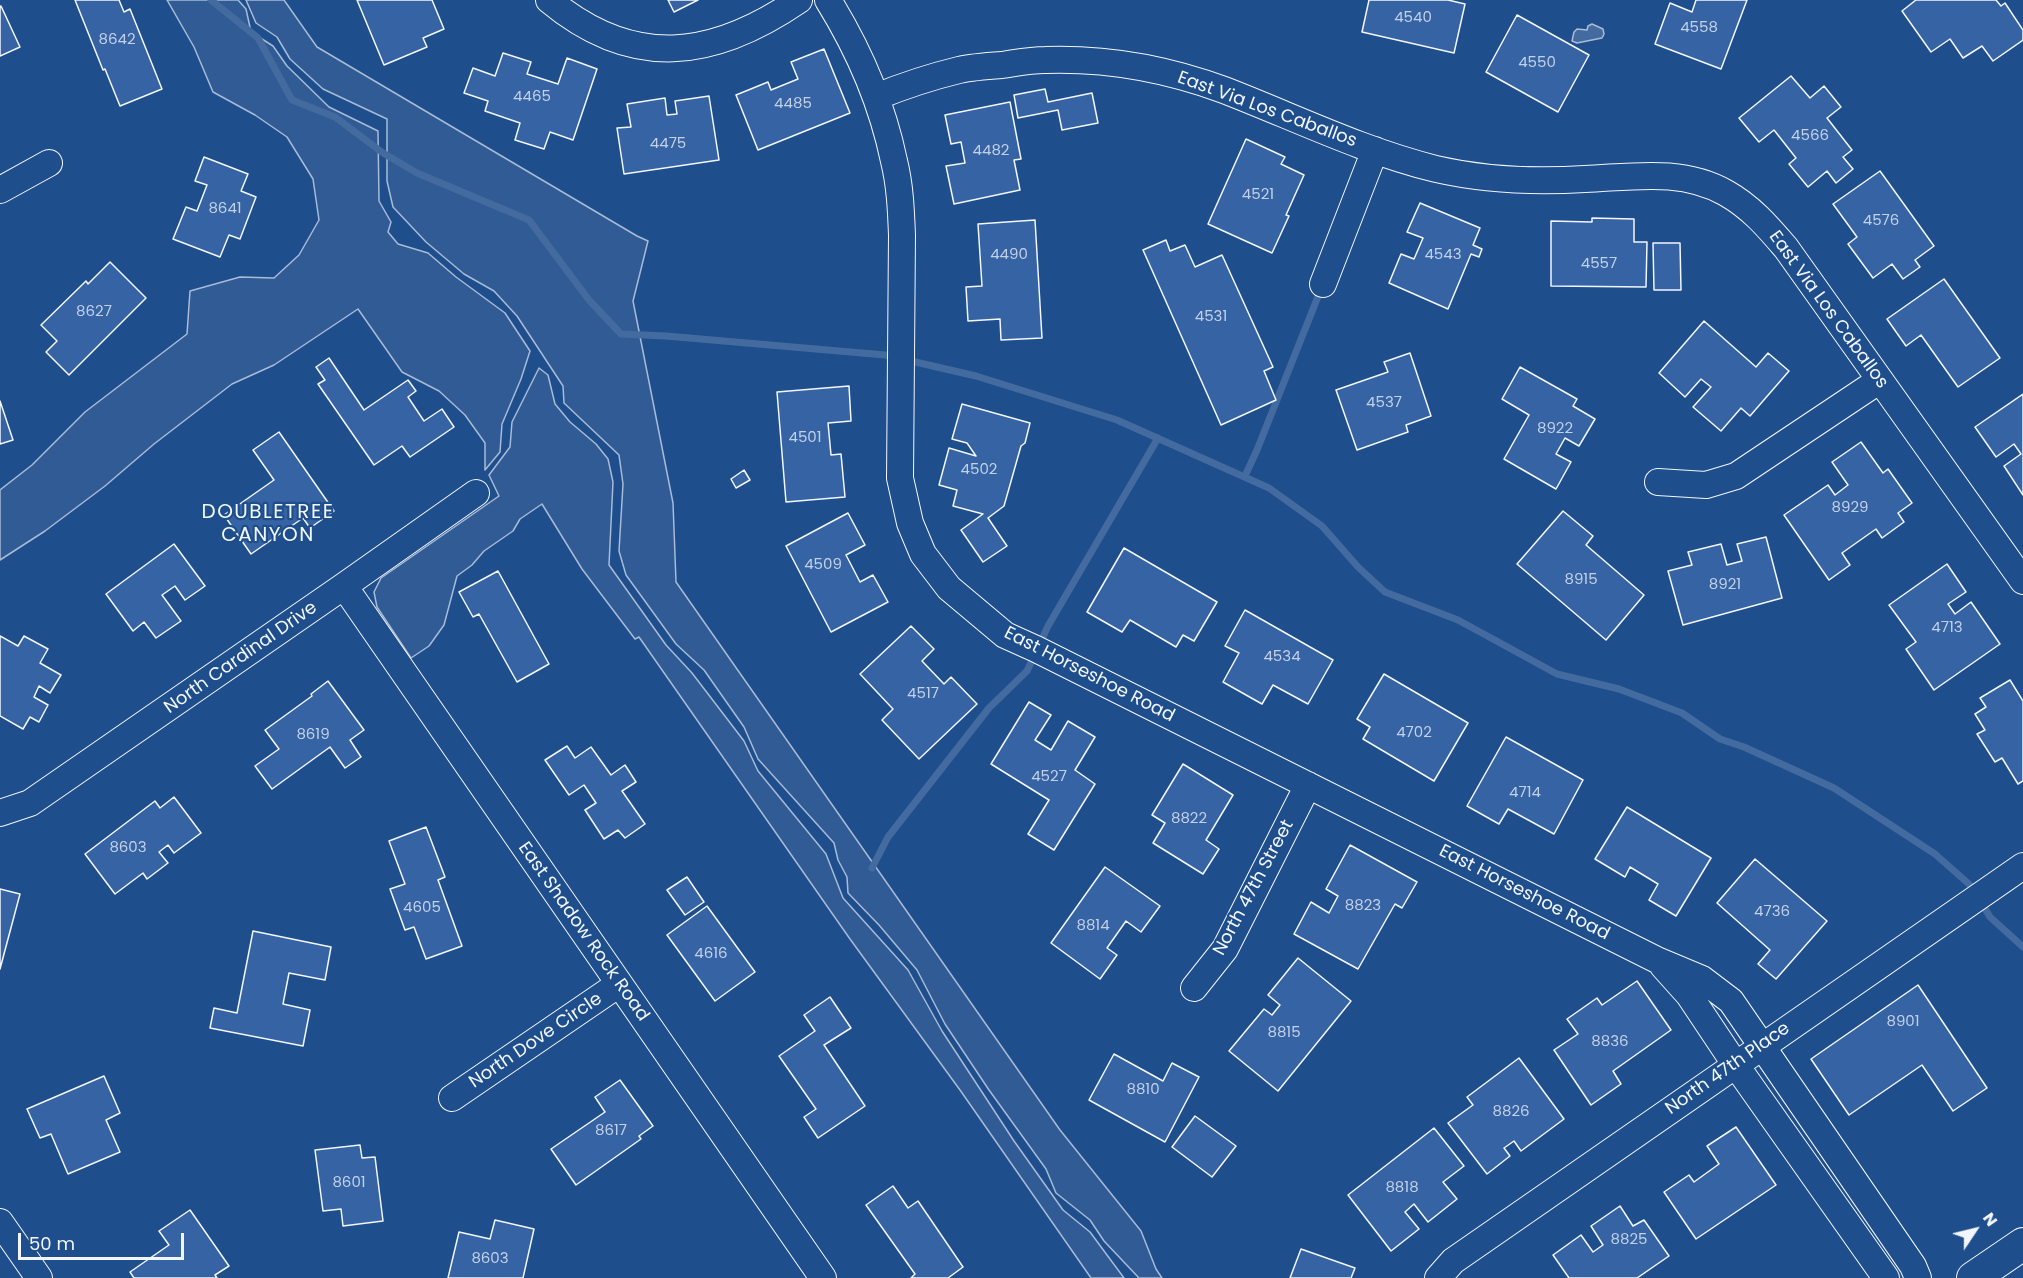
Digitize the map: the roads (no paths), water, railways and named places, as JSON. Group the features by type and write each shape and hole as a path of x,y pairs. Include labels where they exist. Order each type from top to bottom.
{"main road":[{"path":"1973,1278 2023,1244"}],"street":[{"path":"549,0 565,14 597,33 636,45 667,50 697,46 739,34 778,15 799,0"},
{"name":"East Horseshoe Road","path":"828,0 850,36 876,97 894,161 900,195 902,235 900,478 910,523 923,554 949,588 1005,635 1659,961 1702,978 1731,1001 1763,1045 1913,1266 1918,1278"},
{"name":"East Via Los Caballos","path":"876,97 912,83 962,69 1044,60 1101,61 1151,69 1221,89 1376,150 1437,169 1492,177 1564,179 1655,175 1678,177 1726,193 1756,214 1786,248 2023,581"},
{"name":"East Via Los Caballos","path":"1323,284 1376,150"},
{"path":"0,190 49,163"},
{"path":"1658,482 1706,485 1736,476 1880,380"},
{"name":"North Cardinal Drive","path":"0,813 30,803 476,493"},
{"name":"East Shadow Rock Road","path":"344,586 823,1278"},
{"name":"North 47th Street","path":"1194,988 1225,949 1308,785"},
{"name":"North 47th Place","path":"1438,1278 1453,1260 2023,866"},
{"name":"East Horseshoe Road","path":"1659,961 1689,995 1886,1278"},
{"name":"North Dove Circle","path":"452,1098 619,984"},
{"path":"1815,1178 1841,1160"},
{"path":"0,1222 39,1278"}],"waterway":[{"path":"211,0 258,38 292,100 335,117 383,153 417,173 529,220 589,300 621,334 885,355 976,376 1117,420 1269,488 1322,526 1358,567 1385,592 1458,620 1557,674 1619,689 1682,713 1720,739 1744,747 1834,788 1935,854 1970,885 1975,893"},
{"path":"1245,476 1321,289"},
{"path":"872,868 888,837 989,708 1027,671 1048,626 1158,438"},
{"path":"1981,902 1990,917 2023,947"}],"district":[{"name":"DOUBLETREE CANYON","path":"268,524"}]}
